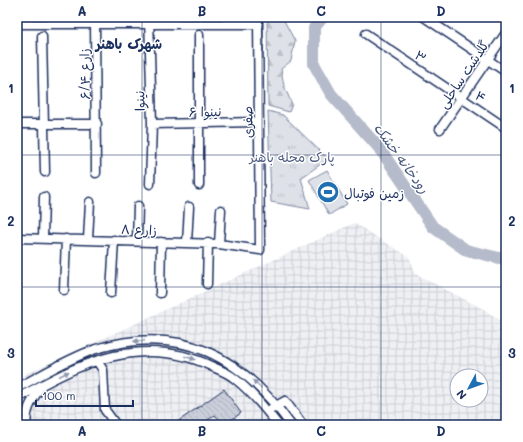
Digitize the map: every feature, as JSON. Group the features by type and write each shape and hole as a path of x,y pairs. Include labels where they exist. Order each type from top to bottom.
{"street":[{"path":"424,17 506,72"},
{"path":"17,24 95,20 258,20"},
{"name":"۶/۴ زارع","path":"95,20 97,124 96,173"},
{"name":"نینوا","path":"149,20 152,124 150,184"},
{"name":"صفری","path":"258,20 260,250"},
{"name":"گلدشت ساحلی","path":"440,129 506,33"},
{"name":"۳","path":"366,34 462,98"},
{"path":"199,35 199,185"},
{"path":"42,36 45,172"},
{"name":"۴","path":"462,98 506,128"},
{"name":"۶ نینوا","path":"152,124 259,122"},
{"path":"17,124 97,124"},
{"path":"43,238 44,198"},
{"path":"88,239 90,202"},
{"path":"137,241 138,206"},
{"path":"187,243 189,207"},
{"path":"219,244 221,210"},
{"name":"۸ زارع","path":"17,238 208,243 260,250"},
{"path":"64,290 66,239"},
{"path":"111,293 114,240"},
{"path":"160,293 161,242"},
{"path":"207,284 208,243"},
{"path":"17,388 94,350 123,342 150,340 183,343 220,356 244,372 263,390 291,425"},
{"path":"17,398 77,368 97,361 122,354 152,351 175,354 200,361 233,377 276,423"},
{"path":"97,361 103,370 105,410 116,425"},
{"path":"27,425 26,418 28,408 41,386"},
{"path":"267,412 275,405 285,401 303,425"},
{"path":"17,419 27,425"}],"shaded area":[{"path":"354,223 409,257 416,274 485,310 506,324 506,425 17,425 17,378"}],"green space":[{"path":"267,17 282,17 295,41 291,61 281,69 284,86 292,104 289,112 268,106"},
{"name":"پارک محله باهنر","path":"268,111 283,115 328,159 301,178 310,209 271,202"},
{"name":"زمین فوتبال","path":"327,170 347,204 329,215 309,180"}],"building":[{"path":"224,389 241,413 224,425 215,415 205,422 208,425 173,425"}],"waterway":[{"name":"رودخانه خشک","path":"323,17 314,28 314,64 331,94 380,149 433,227 466,250 499,258 506,258"}],"place":[{"name":"زمین فوتبال","path":"328,192"}],"district":[{"name":"شهرک باهنر","path":"129,43"}]}
